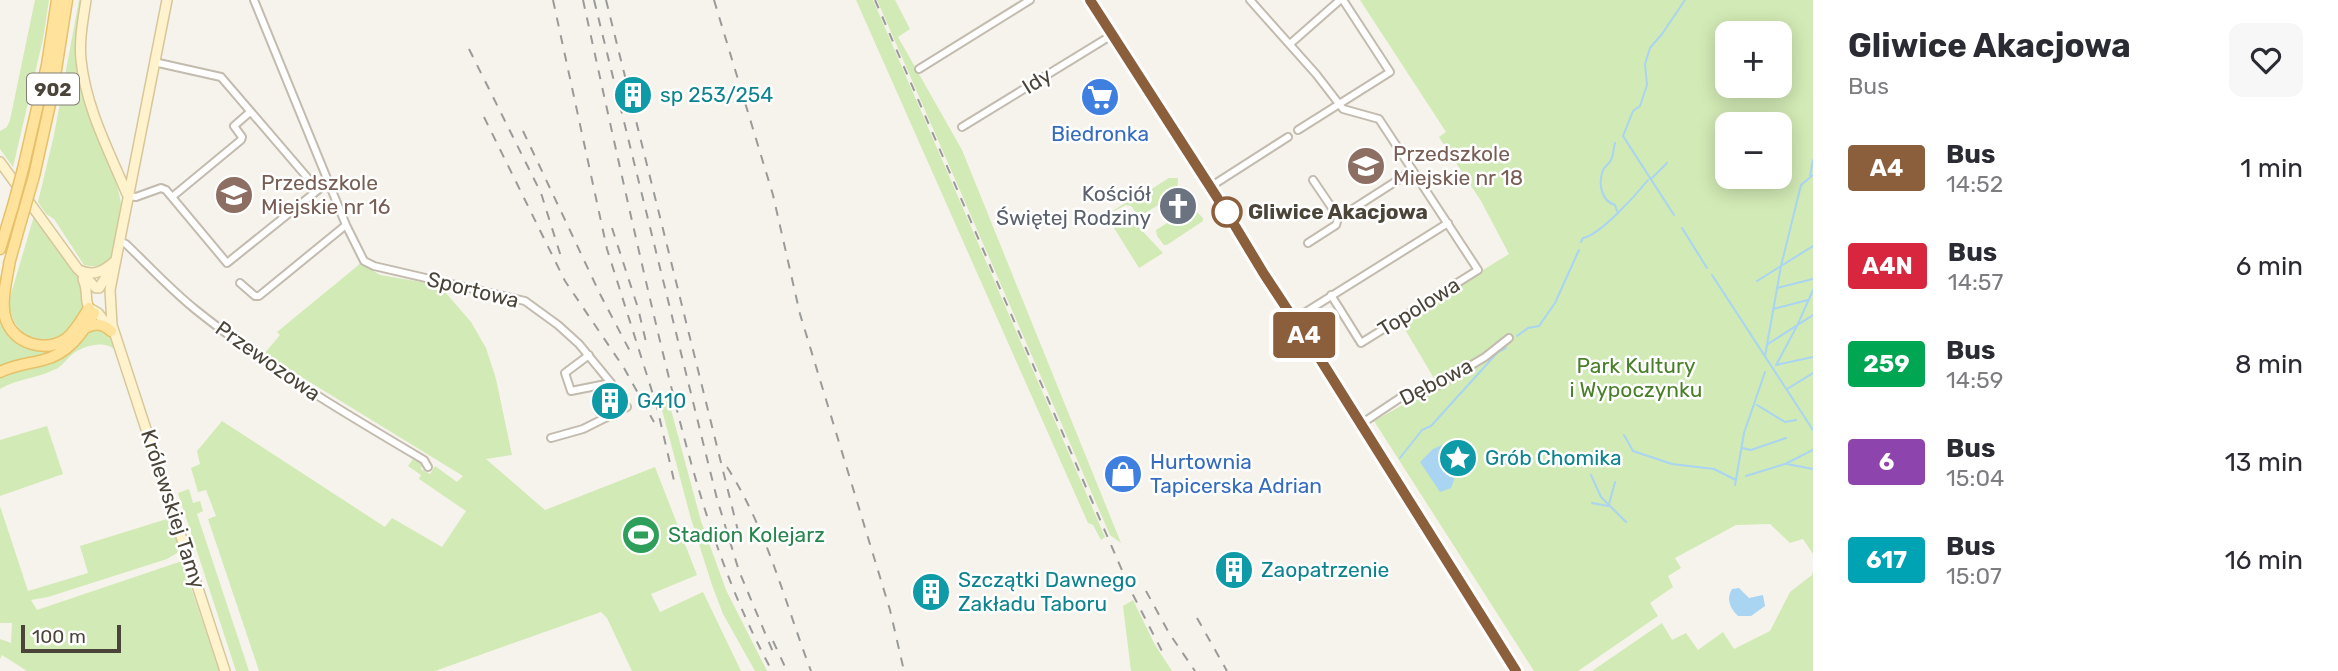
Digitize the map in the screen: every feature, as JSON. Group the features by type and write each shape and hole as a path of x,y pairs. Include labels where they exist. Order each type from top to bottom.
{"main road":[{"name":"902","path":"0,249 23,169 47,65 57,0"},
{"name":"902","path":"0,292 34,176 52,94 68,0"},
{"path":"10,260 4,311 7,323 19,338 39,345 58,343 94,311"},
{"path":"0,372 15,365 55,356 76,341 94,311"},
{"path":"84,329 98,324 111,331"}],"street":[{"path":"86,0 81,40 82,69 102,139 128,196"},
{"path":"110,302 119,240 167,0"},
{"name":"Sportowa","path":"254,0 346,225 364,261 374,266 525,301 558,325 589,355 627,407 583,429 551,438"},
{"path":"919,69 1030,0"},
{"path":"1090,0 1516,671"},
{"path":"1250,0 1339,105 1349,112 1379,119 1434,206 1448,223 1293,320"},
{"path":"1290,44 1342,0 1390,72 1298,130"},
{"name":"Idy","path":"962,127 1112,35"},
{"path":"154,62 218,75 225,80 318,190"},
{"path":"172,197 241,140 242,137 234,127 250,112"},
{"path":"1210,187 1288,136"},
{"path":"0,162 94,290"},
{"path":"1313,180 1339,215 1345,214 1412,171"},
{"path":"128,196 135,197 161,188 172,197 227,263 328,182"},
{"path":"1308,243 1336,225 1339,215"},
{"name":"Topolowa","path":"1331,295 1361,343 1478,270 1448,223"},
{"path":"240,283 255,296 259,296 346,225"},
{"name":"Przewozowa","path":"119,240 195,310 297,383 424,460 428,467"},
{"path":"77,268 88,273 97,273 106,270 116,258"},
{"path":"110,302 94,311 86,299 116,258"},
{"path":"94,290 105,290 110,302"},
{"name":"Królewskiej Tamy","path":"110,302 112,325 225,671"},
{"name":"Królewskiej Tamy","path":"94,311 111,331 119,347"},
{"name":"Dębowa","path":"1361,424 1403,396 1424,392 1438,385 1485,357 1509,338"},
{"path":"589,355 565,373 571,391 611,383"}],"green space":[{"path":"35,0 49,0 43,39 13,167 0,149 0,131 7,127 10,120"},
{"path":"79,0 83,0 77,39 90,115 100,146 115,176 121,203 110,262 97,266 84,265 54,219 46,214 38,202 54,135"},
{"path":"856,0 873,0 1105,537 1101,540 1093,525 1088,523"},
{"path":"877,0 895,0 910,29 898,37 962,150 1121,543 1110,535"},
{"name":"Park Kultury i Wypoczynku","path":"1360,0 1813,0 1813,554 1803,539 1790,543 1770,524 1736,525 1675,558 1681,568 1668,576 1673,587 1650,603 1658,616 1578,671 1534,671 1374,421 1438,385 1400,321 1509,254 1481,201 1439,137 1446,132"},
{"path":"1169,178 1178,178 1177,194 1143,212 1145,216 1141,219 1131,206 1126,205 1108,214 1115,226 1122,222 1127,228 1135,223 1163,253 1139,268 1106,215"},
{"path":"1192,207 1203,221 1164,245 1156,230 1172,220 1170,216 1177,213 1179,216"},
{"path":"34,216 81,283 84,309 64,336 54,341 45,342 28,336 15,323 8,304"},
{"path":"361,263 380,275 439,285 471,322 486,348 496,379 512,455 486,459 545,510 655,467 697,575 651,594 660,612 703,592 741,671 632,671 607,618 601,612 435,671 259,671 208,519 216,516 206,490 198,492 191,468 200,464 197,451 222,421 385,527 392,518 442,547 466,511 419,479 421,475 408,466 413,459 422,464 421,469 430,474 435,466 457,482 463,476 264,354 280,335 277,332"},
{"path":"0,312 16,340 67,346 41,357 0,368"},
{"path":"97,327 109,334 115,350 101,344 84,348 58,368 0,389 0,376 54,360 85,331"},
{"path":"659,391 670,406 701,521 726,590 767,671 755,671 723,614 691,519"},
{"path":"47,426 63,474 0,496 0,440"},
{"path":"189,489 193,503 200,501 203,511 197,514 249,671 236,671 178,493"},
{"path":"0,506 28,591 88,573 80,546 170,518 179,547 177,553 167,559 31,600 37,610 182,561 219,671 27,671 2,655 0,659 0,639 11,643 12,623 0,623"},
{"path":"1813,571 1813,671 1592,671 1662,623 1672,640 1686,633 1698,650 1723,632 1734,649 1770,631 1790,592 1812,575"},
{"path":"1133,600 1155,645 1172,671 1131,671 1123,606"}],"water":[{"path":"1447,443 1457,460 1457,469 1451,488 1440,492 1420,462 1433,449"},
{"path":"1739,588 1749,598 1763,595 1765,606 1751,616 1738,616 1729,600 1732,589"}],"waterway":[{"path":"1674,215 1623,136 1633,111 1640,106 1647,85 1645,64 1650,48 1685,0"},
{"path":"1615,143 1613,156 1603,170 1601,186 1604,196 1615,205 1617,211"},
{"path":"1810,176 1813,160"},
{"path":"1651,179 1667,163"},
{"path":"1765,356 1781,266 1801,185 1813,175"},
{"path":"1581,242 1617,214 1648,180"},
{"path":"1682,228 1707,268"},
{"path":"1757,281 1813,246"},
{"path":"1517,336 1528,328 1539,326 1555,303 1579,250"},
{"path":"1712,275 1813,430"},
{"path":"1777,288 1813,279"},
{"path":"1776,365 1813,290"},
{"path":"1773,309 1808,300"},
{"path":"1768,344 1813,315"},
{"path":"1400,458 1422,430 1431,426 1497,353 1506,348"},
{"path":"1776,365 1813,357"},
{"path":"1735,485 1744,433 1765,372"},
{"path":"1787,389 1813,373"},
{"path":"1757,405 1785,422 1796,420"},
{"path":"1624,435 1633,451 1672,464 1714,469 1736,480"},
{"path":"1742,448 1751,450 1786,438"},
{"path":"1746,476 1785,464 1813,450"},
{"path":"1787,464 1813,469"},
{"path":"1591,475 1601,497 1626,522"},
{"path":"1609,504 1615,482"},
{"path":"1592,503 1608,506"}],"railway":[{"path":"553,0 607,249 657,407 675,485"},
{"path":"583,0 650,299 693,469 734,591 772,671"},
{"path":"594,0 717,499 739,571 773,652"},
{"path":"606,0 741,543"},
{"path":"714,0 773,195 800,314 890,610 904,671"},
{"path":"875,0 1131,591 1164,655"},
{"path":"469,49 541,193 562,260"},
{"path":"484,117 565,281 624,368 654,422"},
{"path":"523,131 600,294 633,357"},
{"path":"612,228 646,342"},
{"path":"727,467 764,541 811,671"},
{"path":"1146,591 1169,633 1195,671"},
{"path":"1197,618 1227,671"},
{"path":"773,641 787,671"}],"bus line":[{"name":"A4","path":"1090,0 1516,671"}],"place":[{"name":"sp 253/254","path":"633,95"},
{"name":"Biedronka","path":"1100,97"},
{"name":"Przedszkole Miejskie nr 18","path":"1366,166"},
{"name":"Przedszkole Miejskie nr 16","path":"234,195"},
{"name":"Kościół Świętej Rodziny","path":"1178,206"},
{"name":"Gliwice Akacjowa","path":"1227,212"},
{"name":"G410","path":"610,401"},
{"name":"Grób Chomika","path":"1458,458"},
{"name":"Hurtownia Tapicerska Adrian","path":"1123,474"},
{"name":"Stadion Kolejarz","path":"641,535"},
{"name":"Zaopatrzenie","path":"1234,570"},
{"name":"Szczątki Dawnego Zakładu Taboru","path":"931,592"}]}
